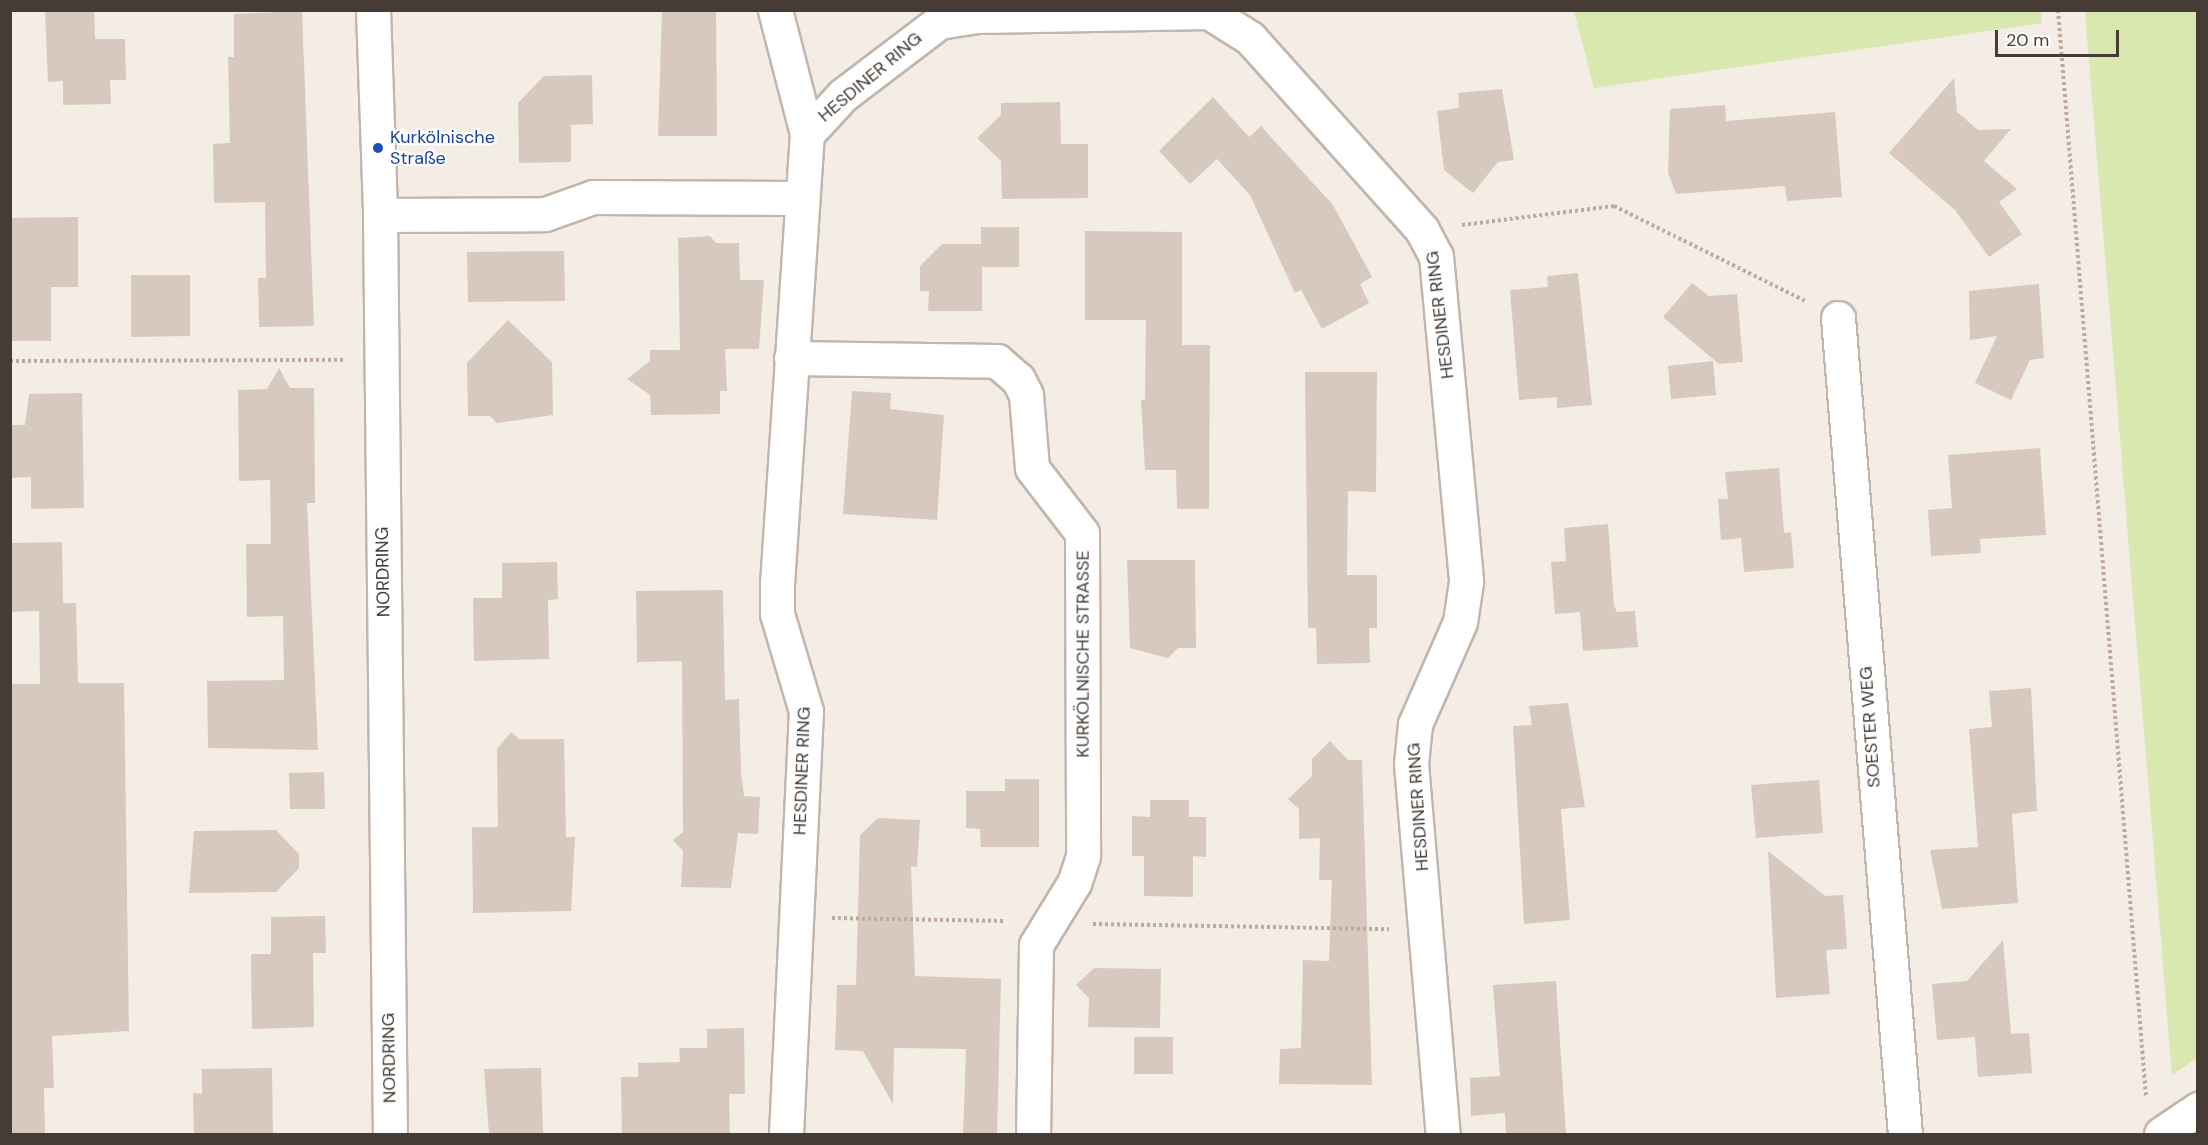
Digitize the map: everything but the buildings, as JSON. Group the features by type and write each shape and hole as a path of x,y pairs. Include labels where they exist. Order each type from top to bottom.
{"street":[{"name":"NORDRING","path":"373,10 380,215 390,1134"},
{"path":"775,10 807,134"},
{"name":"HESDINER RING","path":"786,1134 806,711 777,604 799,198 807,134 843,95 939,22 978,16 1143,11 1209,12 1239,26 1422,230 1437,265 1466,582 1460,622 1422,701 1411,739 1443,1134"},
{"path":"380,215 545,214 593,198 799,198"},
{"name":"SOESTER WEG","path":"1838,318 1905,1134"},
{"name":"KURKÖLNISCHE STRASSE","path":"791,358 997,361 1018,379 1026,395 1032,468 1077,522 1085,548 1083,856 1074,883 1047,922 1036,945 1033,1134"},
{"path":"2155,1120 2198,1109"}],"path":[{"path":"2058,10 2155,1120"},
{"path":"1422,230 1614,206 1838,318"},
{"path":"10,361 381,359"},
{"path":"797,916 1047,922"},
{"path":"1096,924 1428,930"}],"green space":[{"path":"1574,11 2041,11 2042,23 1594,88"},
{"path":"2085,11 2197,11 2198,1057 2172,1075"}],"place":[{"name":"Kurkölnische Straße","path":"378,148"}]}
